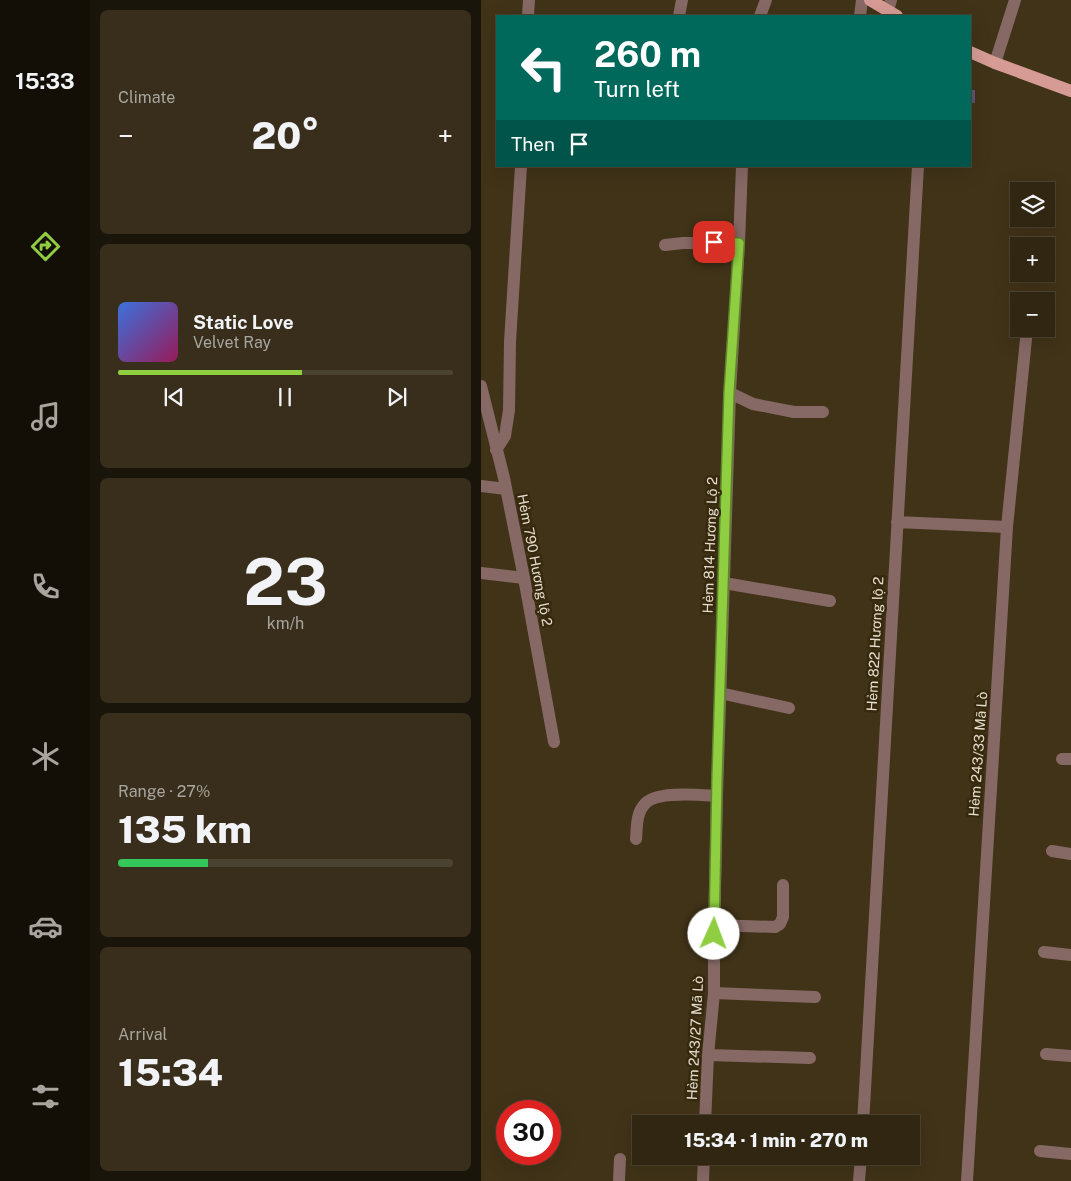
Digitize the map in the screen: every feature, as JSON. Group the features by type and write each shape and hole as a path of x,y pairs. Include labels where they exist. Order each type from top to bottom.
{"main road":[{"path":"870,0 892,9"},
{"path":"971,52 1071,91"}],"street":[{"path":"528,15 529,0"},
{"path":"679,15 682,0"},
{"path":"760,15 766,0"},
{"path":"860,15 862,0"},
{"path":"995,63 1015,0"},
{"path":"481,433 495,444 505,436 509,410 510,342 521,167"},
{"name":"Hẻm 814 Hương Lộ 2","path":"714,925 729,393 742,167"},
{"name":"Hẻm 822 Hương lộ 2","path":"864,1115 918,167"},
{"path":"665,245 683,243 739,243"},
{"name":"Hẻm 243/33 Mã Lò","path":"967,1181 1007,527 1026,337"},
{"name":"Hẻm 790 Hương lộ 2","path":"481,386 506,489 554,742"},
{"path":"729,393 753,404 794,412 823,412"},
{"path":"481,486 506,489"},
{"path":"897,522 1007,527"},
{"path":"481,573 524,578"},
{"path":"723,583 829,601"},
{"path":"720,693 789,708"},
{"path":"636,839 637,818 644,804 658,796 685,794 717,796"},
{"path":"1053,851 1071,854"},
{"path":"714,925 775,926 780,924 783,917 783,885"},
{"name":"Hẻm 243/27 Mã Lò","path":"705,1115 708,1055 714,993 714,925"},
{"path":"1045,952 1071,955"},
{"path":"714,993 815,997"},
{"path":"1046,1054 1071,1056"},
{"path":"708,1055 810,1058"},
{"path":"1039,1151 1071,1154"},
{"path":"619,1181 620,1159"},
{"path":"703,1181 704,1165"},
{"path":"859,1181 860,1165"}],"building":[{"path":"971,90 975,90 975,103 971,103"}],"route":[{"path":"714,242 739,243 729,393 714,934"}]}
